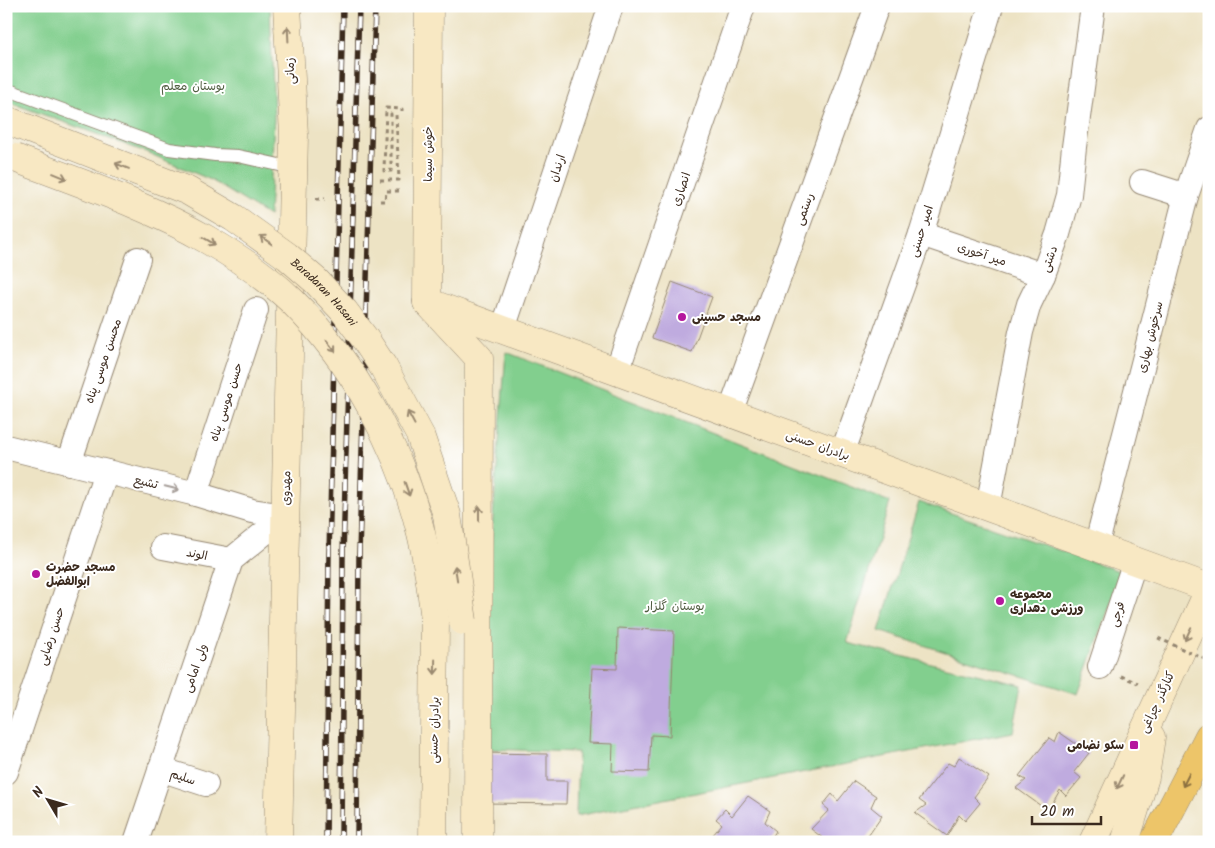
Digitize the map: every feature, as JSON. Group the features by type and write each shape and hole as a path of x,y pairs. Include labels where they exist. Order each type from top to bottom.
{"highway":[{"path":"1154,842 1209,736"}],"street":[{"name":"زمانی","path":"286,6 294,135"},
{"name":"خوش سیما","path":"427,302 429,6"},
{"name":"ارندان","path":"503,329 611,6"},
{"name":"انصاری","path":"617,371 744,6"},
{"name":"رستمی","path":"730,413 876,6"},
{"name":"امیر حسنی","path":"842,454 921,234 991,6"},
{"name":"دشتی","path":"988,507 1021,332 1029,304 1043,275 1058,234 1069,195 1093,6"},
{"name":"Baradaran Hasani","path":"17,124 188,191 234,218 287,256 316,282 344,311 384,368 420,435 447,515 463,621 464,842"},
{"name":"سرخوش بهاری","path":"1096,547 1186,196 1209,129"},
{"name":"مهدوی","path":"278,842 294,135"},
{"name":"برادران حسنی","path":"11,157 159,214 207,239 262,275 291,300 319,330 358,387 395,454 421,534 436,618 433,842"},
{"path":"1142,182 1186,196"},
{"name":"میر آخوری","path":"921,234 1043,275"},
{"name":"محسن موسی پناه","path":"69,463 138,259"},
{"name":"برادران حسنی","path":"427,302 1209,589"},
{"path":"427,302 479,358 478,842"},
{"name":"حسن موسی پناه","path":"196,494 256,310"},
{"path":"479,358 489,352 501,336 503,329"},
{"name":"تشیع","path":"6,447 196,494 252,511 285,516"},
{"name":"حسن رضایی","path":"6,772 106,472"},
{"path":"231,560 285,516"},
{"name":"الوند","path":"163,547 231,560"},
{"name":"ولی امامی","path":"136,842 231,560"},
{"name":"فرجی","path":"1100,667 1135,561"},
{"name":"کنارگذر چراغی","path":"1093,842 1209,589"},
{"path":"1126,842 1148,761 1156,703"},
{"name":"سلیم","path":"160,769 206,784"}],"lane":[{"path":"6,89 168,149 238,156 293,168"}],"path":[{"path":"380,180 399,180 396,115 391,114 391,171 384,171 386,108 402,109 402,118"},
{"path":"1158,638 1209,661"},
{"path":"1100,667 1156,703"}],"green space":[{"name":"بوستان معلم","path":"6,6 270,6 274,119 269,216 211,180 146,152 6,101"},
{"name":"بوستان گلزار","path":"506,352 890,502 847,643 1022,685 1013,732 576,816 578,752 485,749 486,609"},
{"name":"مجموعه ورزشی دهداری","path":"919,502 1122,572 1078,694 879,631"}],"building":[{"name":"مسجد حسینی","path":"672,282 712,297 692,352 652,338"},
{"path":"618,628 674,631 670,736 651,735 649,772 612,771 613,744 588,743 592,668 617,669"},
{"path":"1059,732 1089,753 1074,772 1081,778 1066,796 1060,790 1048,811 1016,788 1026,780 1019,776 1049,738 1055,742"},
{"path":"485,753 547,754 547,781 567,781 566,804 484,803"},
{"path":"959,757 989,777 974,797 980,803 965,821 959,815 947,836 915,813 926,805 919,800 948,763 954,766"},
{"path":"854,781 876,796 871,807 882,816 864,842 828,842 811,829 829,810 823,805 832,794 838,801"},
{"path":"748,796 770,811 765,822 776,831 769,842 707,842 722,824 716,819 725,809 732,816"}],"railway":[{"path":"326,842 329,554 343,6"},
{"path":"341,842 343,555 359,6"},
{"path":"357,842 359,554 375,6"}],"place":[{"name":"مسجد حسینی","path":"682,317"},
{"name":"مسجد حضرت ابوالفضل","path":"36,574"},
{"name":"مجموعه ورزشی دهداری","path":"1000,601"},
{"name":"سکو نضامی","path":"1134,745"}]}
